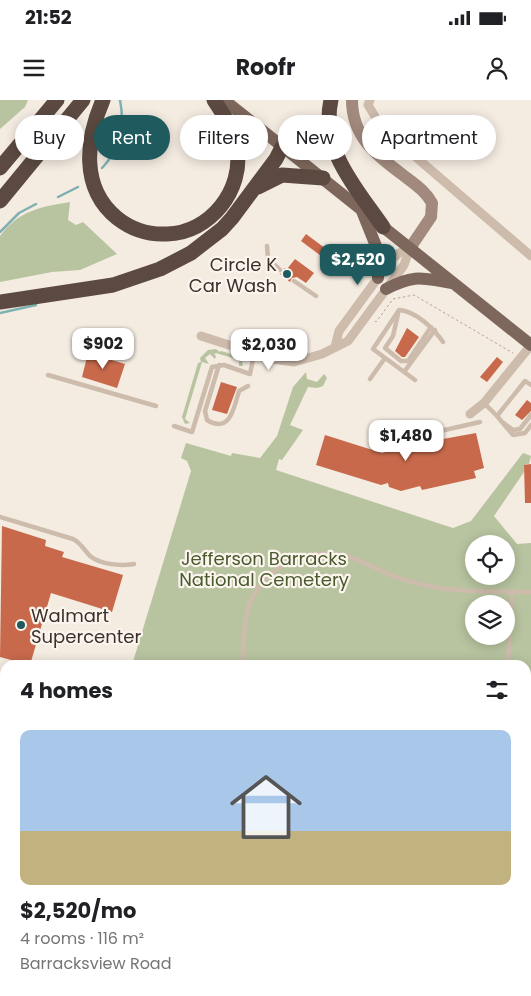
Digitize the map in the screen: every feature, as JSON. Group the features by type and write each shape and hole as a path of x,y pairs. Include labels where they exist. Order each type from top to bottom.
{"highway":[{"path":"0,168 57,100"},
{"path":"0,201 83,100"},
{"path":"103,100 94,122 89,151 91,178 98,196 115,216 130,226 147,232 168,234 186,230 204,222 221,206 233,187 238,165 237,147 231,129 214,100"},
{"path":"331,100 329,114 330,134 336,155 344,170 383,227"},
{"path":"0,302 29,296 96,288 127,281 160,269 191,253 222,229 278,155"},
{"path":"253,190 282,175 323,178"}],"main road":[{"path":"224,100 278,144"},
{"path":"299,160 531,345"},
{"path":"361,209 378,252 378,278"},
{"path":"386,289 413,277 454,283"}],"street":[{"path":"201,336 272,359 294,362 322,354 348,341 404,265 410,248 431,217 432,203 420,188 366,144 356,127 352,100"},
{"path":"369,102 374,118 388,134 531,256"},
{"path":"335,347 339,331 378,278 399,253 410,248"},
{"path":"470,414 484,403 522,359 531,345"}],"lane":[{"path":"267,246 268,258 280,270"},
{"path":"294,280 316,296"},
{"path":"399,310 393,336 386,348 401,361 408,361 433,329"},
{"path":"399,310 406,311 433,329 443,342"},
{"path":"399,310 373,349 416,380"},
{"path":"404,372 433,329"},
{"path":"174,426 192,432 212,367 219,365 250,374 254,354"},
{"path":"370,380 385,358"},
{"path":"219,365 205,411 207,420 221,425 225,424 232,414 238,392 248,386"},
{"path":"48,375 156,406"},
{"path":"497,416 525,381 531,385"},
{"path":"484,403 513,436 525,433 531,425"},
{"path":"501,421 513,430 520,429 531,415"},
{"path":"392,442 480,422"},
{"path":"0,517 73,539 81,544 93,557 119,566 134,564"},
{"path":"242,660 245,620 252,600 270,575 284,564 304,555 322,552 338,553 390,575 426,585 469,591 531,592"},
{"path":"508,660 512,591"}],"path":[{"path":"367,315 376,322 393,298 414,295 522,359"}],"green space":[{"path":"0,100 28,100 25,107 0,129"},
{"path":"70,202 68,220 76,225 83,222 117,254 80,270 52,272 0,282 0,236 7,227 31,211"},
{"path":"216,349 220,352 241,357 243,366 239,366 239,360 216,353 214,354 216,356 215,359 210,354 205,358 209,364 202,362 185,419 190,423 185,424 182,417 198,363 201,362 200,358 208,350"},
{"name":"Jefferson Barracks National Cemetery","path":"306,372 307,379 317,382 324,374 327,378 323,386 317,388 308,387 290,425 303,430 282,460 279,459 276,470 453,528 471,521 523,453 531,456 529,464 524,465 524,472 494,516 510,535 465,535 465,585 515,585 515,542 517,544 531,543 531,660 134,660 191,471 187,461 181,458 186,443 231,456 232,453 260,458 277,436 293,387"}],"building":[{"path":"306,234 353,269 348,276 301,241"},
{"path":"295,259 314,273 306,283 297,277 292,278 290,282 280,274"},
{"path":"407,328 419,337 405,357 402,357 395,351"},
{"path":"88,353 125,364 117,388 82,377"},
{"path":"497,357 503,362 487,382 480,377"},
{"path":"221,382 237,387 227,414 212,410"},
{"path":"527,400 531,403 531,411 522,420 515,415"},
{"path":"476,433 484,468 474,471 476,478 422,490 420,486 401,491 389,487 388,483 381,485 316,465 325,435 382,453 432,439 432,441"},
{"path":"531,464 531,503 525,503 524,465"},
{"name":"Walmart Supercenter","path":"2,526 46,540 45,546 64,552 62,557 123,575 112,612 51,593 31,660 11,660 0,657"}],"waterway":[{"path":"102,168 113,153 120,136 122,118 120,100"},
{"path":"58,197 78,187"},
{"path":"0,232 19,213 36,204"},
{"path":"0,313 36,305"}],"place":[{"name":"Circle K Car Wash","path":"287,274"},
{"name":"Walmart Supercenter","path":"21,625"}]}
